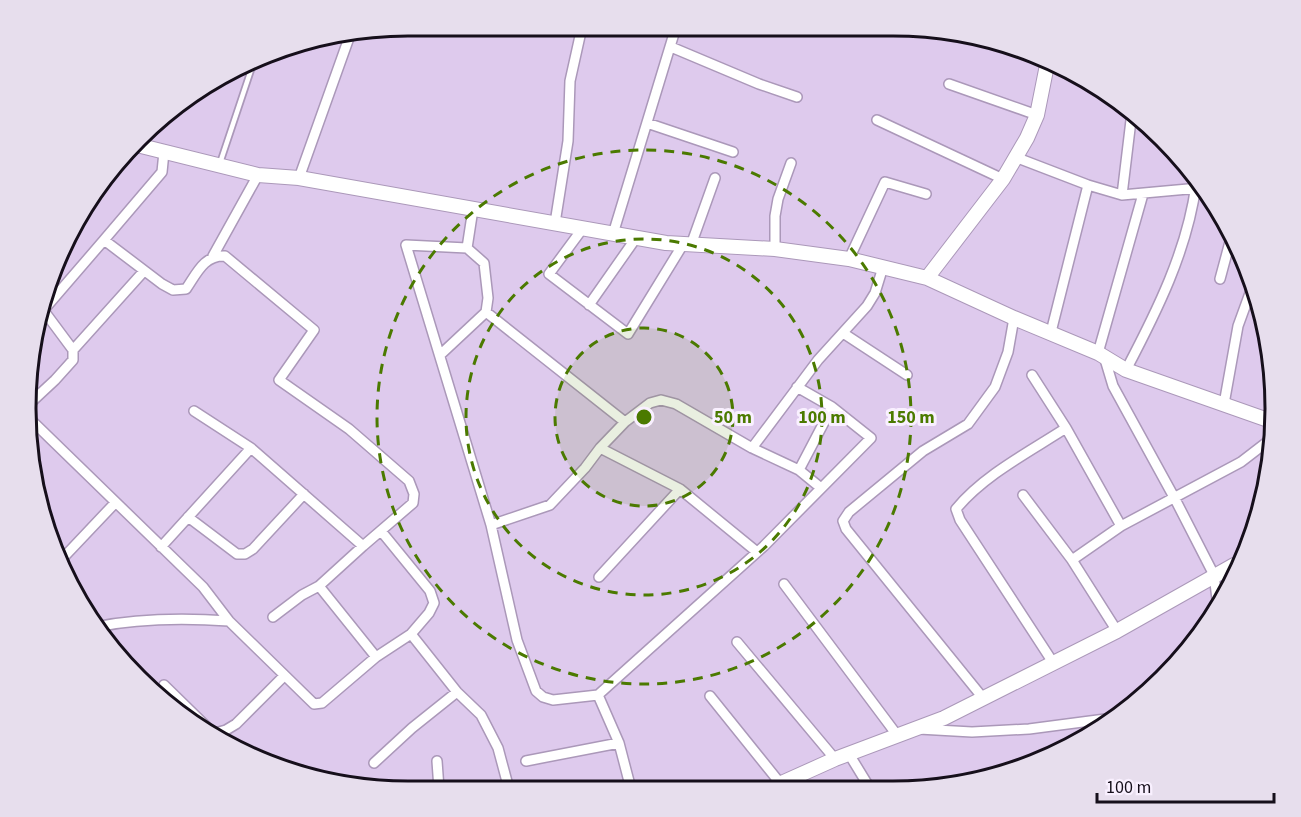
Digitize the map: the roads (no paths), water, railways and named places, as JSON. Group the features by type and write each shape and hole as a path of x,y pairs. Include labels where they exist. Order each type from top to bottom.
{"street":[{"path":"555,223 568,141 570,81 580,36"},
{"path":"613,234 673,36"},
{"path":"299,178 348,41"},
{"path":"670,47 759,84 797,97"},
{"path":"927,278 1003,179 1027,138 1037,115 1046,69"},
{"path":"948,84 1037,115"},
{"path":"877,120 1003,179"},
{"path":"1122,195 1131,122"},
{"path":"647,123 733,152"},
{"path":"143,147 258,176 299,178 636,238 687,245 776,249 849,259 883,267 927,278 1014,318 1101,354 1126,370 1265,419"},
{"path":"53,299 162,172 164,152"},
{"path":"1015,157 1088,185 1122,195 1192,188"},
{"path":"776,249 775,216 778,199 791,163"},
{"path":"104,240 172,290 186,289 206,261 213,256 258,176"},
{"path":"583,228 549,274 628,334 687,245 715,178"},
{"path":"849,259 885,182 926,194"},
{"path":"1051,332 1088,185"},
{"path":"1126,370 1173,273 1196,193"},
{"path":"1143,194 1101,354 1113,387 1214,575 1216,593"},
{"path":"467,248 473,208"},
{"path":"589,305 636,238"},
{"path":"440,356 486,312 488,298 484,263 467,248 406,245 491,525 518,640 536,691 543,697 553,700 598,695 757,552 871,438 832,406 797,387"},
{"path":"1220,279 1229,248"},
{"path":"213,256 225,256 314,330 279,380 349,429 409,481 414,494 412,503 319,586 302,595 273,617"},
{"path":"752,448 797,387 867,306 875,293 883,267"},
{"path":"73,350 144,271"},
{"path":"1224,404 1238,326 1248,299"},
{"path":"486,312 625,422"},
{"path":"983,698 846,529 843,521 849,512 923,451 968,424 995,387 1008,352 1014,318"},
{"path":"36,397 73,360 73,350 47,319"},
{"path":"843,333 907,375"},
{"path":"1032,375 1066,428 1121,526"},
{"path":"491,525 550,505 625,422 650,403 661,400 676,404 752,448 799,470 821,488"},
{"path":"799,470 832,406"},
{"path":"194,411 251,448 363,546"},
{"path":"37,426 203,587 229,621 314,704 322,703 376,657 411,634 429,613 434,603 430,591 381,531"},
{"path":"1054,664 960,520 956,509 965,498 994,475 1066,428"},
{"path":"1072,560 1121,526 1241,462 1263,445"},
{"path":"161,547 251,448"},
{"path":"600,448 680,489 757,552"},
{"path":"599,576 680,489"},
{"path":"188,517 237,554 245,554 253,549 304,494"},
{"path":"1023,495 1072,560 1117,631"},
{"path":"66,555 115,503"},
{"path":"785,781 835,759 944,718 1117,631 1230,567"},
{"path":"784,584 897,735"},
{"path":"319,586 376,657"},
{"path":"106,625 145,619 229,621"},
{"path":"411,634 458,692 482,715 498,748 507,781"},
{"path":"737,642 835,759"},
{"path":"222,731 236,724 284,676"},
{"path":"164,685 187,708"},
{"path":"374,763 412,728 458,692"},
{"path":"598,695 619,744 629,781"},
{"path":"710,696 778,781"},
{"path":"914,729 972,732 1029,729 1095,720"},
{"path":"526,761 619,744"},
{"path":"849,754 866,781"},
{"path":"436,761 438,781"}],"lane":[{"path":"219,166 251,71"}]}
